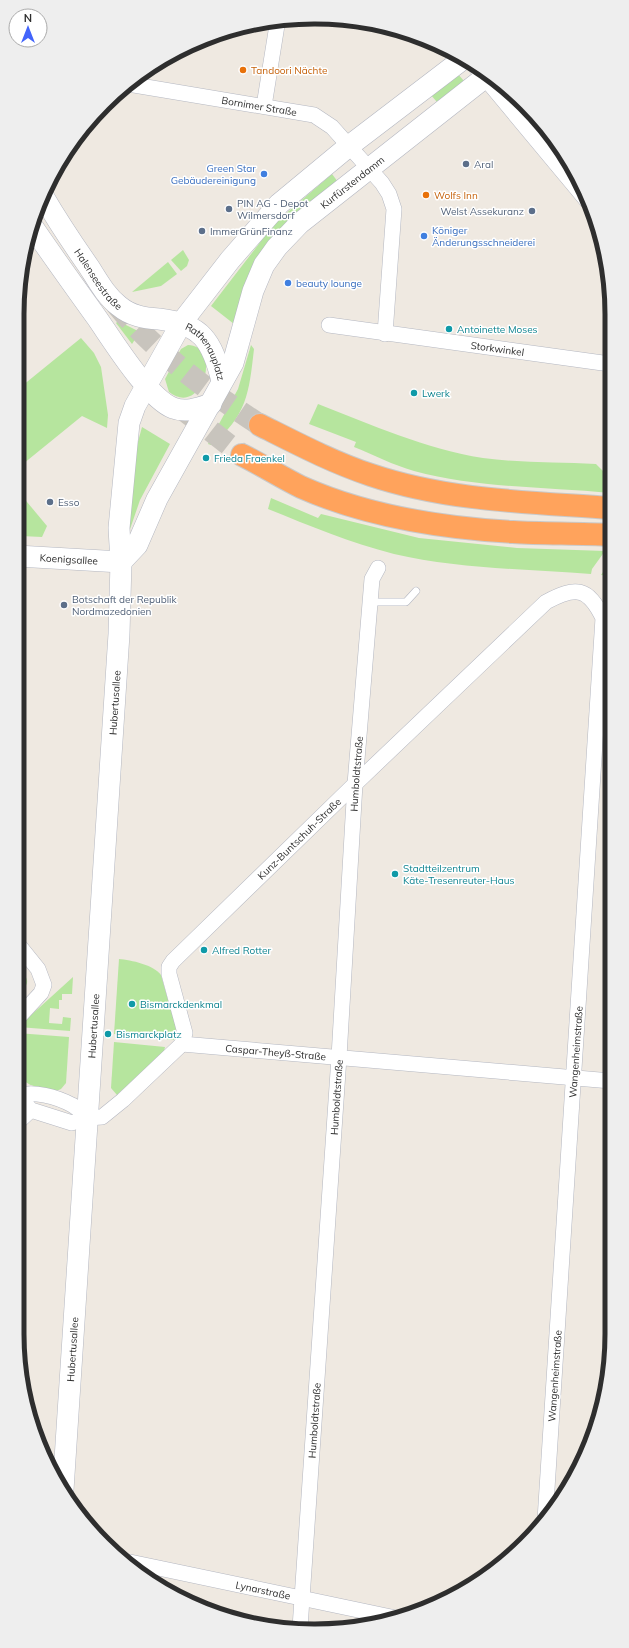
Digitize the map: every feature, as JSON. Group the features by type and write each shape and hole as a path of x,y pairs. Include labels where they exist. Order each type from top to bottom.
{"highway":[{"path":"260,425 322,455 370,474 415,487 467,497 557,506 605,508"},
{"path":"242,455 301,487 357,507 407,519 465,528 513,532 605,535"}],"main road":[{"path":"182,322 230,260 279,204 349,146 459,62"},
{"name":"Kurfürstendamm","path":"222,381 233,363 253,291 264,265 277,247 300,223 369,168 479,75"},
{"name":"Halenseestraße","path":"47,202 111,299 131,314 144,318 182,322"},
{"path":"36,232 129,364 146,385 163,402 182,411 197,409 211,404"},
{"name":"Rathenauplatz","path":"146,385 182,322 200,335 210,346 222,381 211,404"},
{"name":"Hubertusallee","path":"64,1480 119,634 121,562 119,528 126,448 133,410 146,385"},
{"path":"121,562 136,545 157,499 211,404"},
{"name":"Koenigsallee","path":"24,556 121,562"}],"street":[{"path":"264,106 277,26"},
{"name":"Bornimer Straße","path":"136,85 314,115 332,127 369,168"},
{"path":"496,88 574,184"},
{"path":"369,168 389,194 394,209 385,334"},
{"name":"Storkwinkel","path":"329,325 385,334 605,363"},
{"name":"Humboldtstraße","path":"300,1623 339,1057 355,784 372,579 378,568"},
{"name":"Kunz-Buntschuh-Straße","path":"182,1044 185,1033 169,974 171,964 355,784 546,602 565,592 583,593"},
{"name":"Wangenheimstraße","path":"546,1509 603,618 596,602 583,593"},
{"path":"24,952 38,969 44,985 41,993 24,1011"},
{"path":"24,1102 31,1110 72,1123 87,1118 102,1117 123,1100 182,1044"},
{"name":"Caspar-Theyß-Straße","path":"182,1044 605,1081"},
{"path":"24,1094 28,1093 73,1105 87,1118"},
{"path":"24,1116 31,1110"},
{"name":"Lynarstraße","path":"137,1564 384,1615"}],"lane":[{"path":"370,602 406,602 416,591"}],"green space":[{"path":"457,73 464,81 437,102 430,94"},
{"path":"332,174 338,182 296,216 234,324 211,306 275,223"},
{"path":"183,250 189,260 187,266 181,271 171,260"},
{"path":"168,262 177,274 161,286 132,292"},
{"path":"118,321 140,332 132,344 116,323"},
{"path":"81,338 94,353 101,367 108,415 107,428 82,416 24,463 24,384"},
{"path":"188,345 199,348 204,356 206,367 204,379 199,389 191,396 181,397 169,392 165,379 181,349"},
{"path":"251,345 254,349 248,391 244,403 232,424 211,445 208,444 238,389"},
{"path":"318,404 399,436 462,454 511,461 596,464 605,473 605,493 487,484 438,477 406,469 391,463 354,447 356,442 309,424"},
{"path":"142,427 170,444 140,500 127,538 136,449"},
{"path":"24,498 47,526 42,537 24,536"},
{"path":"271,498 318,518 321,514 419,538 517,548 605,551 592,569 591,574 492,568 443,563 394,554 331,534 268,509"},
{"path":"605,569 605,575 601,575"},
{"path":"119,959 148,966 158,971 161,975 176,1028 174,1040 114,1034"},
{"path":"24,975 27,980 24,988"},
{"path":"73,977 72,994 62,994 62,1000 59,1000 59,1009 50,1008 49,1023 62,1024 63,1017 71,1018 70,1031 24,1027 24,1022"},
{"path":"24,1034 69,1037 66,1083 61,1089 51,1091 44,1090 30,1085 25,1081"},
{"path":"114,1042 165,1047 164,1051 117,1095 111,1088"}],"tunnel":[{"path":"116,304 165,355 202,385 260,425"},
{"path":"185,411 242,455"}],"place":[{"name":"Tandoori Nächte","path":"243,70"},
{"name":"Aral","path":"466,164"},
{"name":"Green Star Gebäudereinigung","path":"264,174"},
{"name":"Wolfs Inn","path":"426,195"},
{"name":"PIN AG - Depot Wilmersdorf","path":"229,209"},
{"name":"Welst Assekuranz","path":"532,211"},
{"name":"ImmerGrünFinanz","path":"202,231"},
{"name":"Königer Änderungsschneiderei","path":"424,236"},
{"name":"beauty lounge","path":"288,283"},
{"name":"Antoinette Moses","path":"449,329"},
{"name":"Lwerk","path":"414,393"},
{"name":"Frieda Fraenkel","path":"206,458"},
{"name":"Esso","path":"50,502"},
{"name":"Botschaft der Republik Nordmazedonien","path":"64,605"},
{"name":"Stadtteilzentrum Käte-Tresenreuter-Haus","path":"395,874"},
{"name":"Alfred Rotter","path":"204,950"},
{"name":"Bismarckdenkmal","path":"132,1004"},
{"name":"Bismarckplatz","path":"108,1034"}]}
